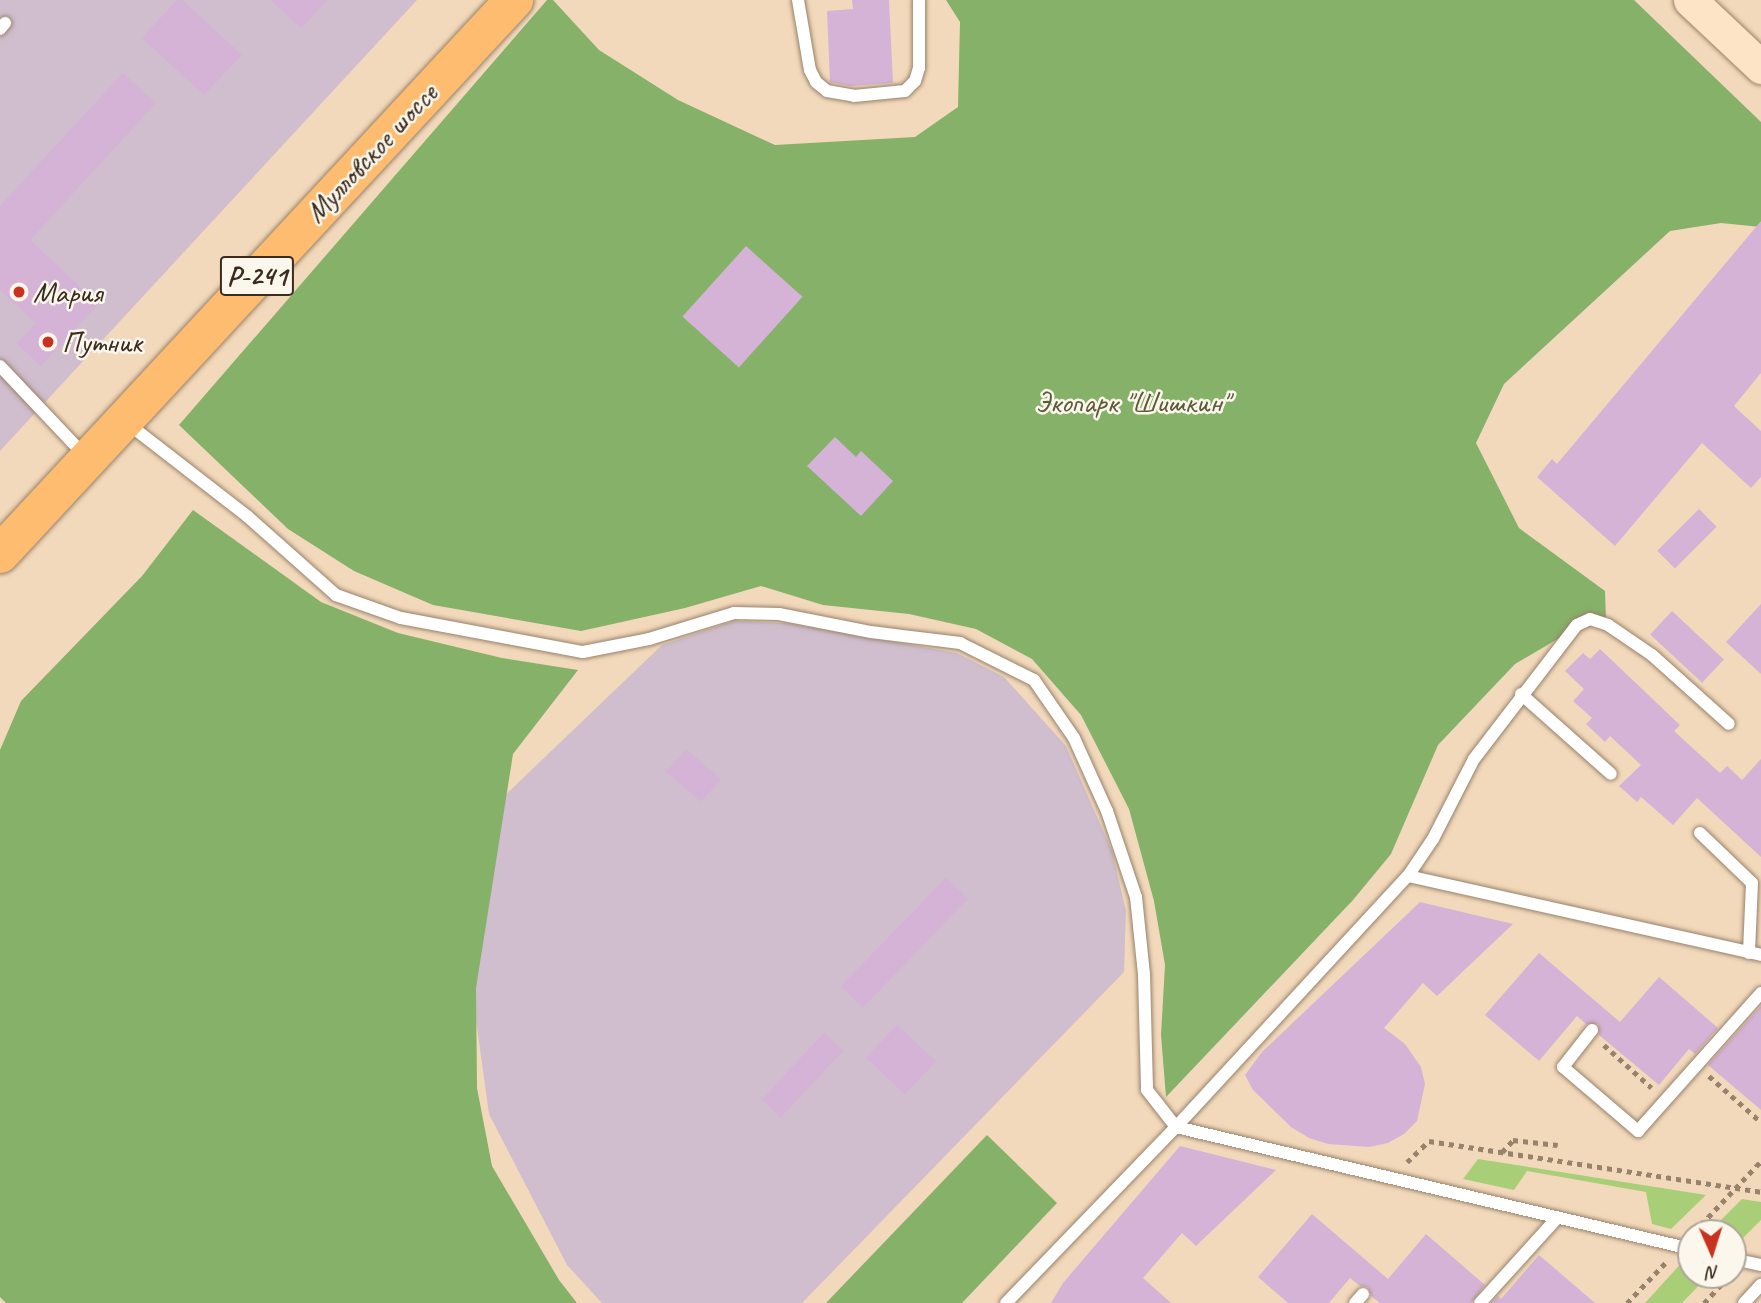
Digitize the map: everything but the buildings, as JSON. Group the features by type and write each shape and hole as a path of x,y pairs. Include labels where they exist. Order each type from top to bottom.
{"highway":[{"name":"Мулловское шоссе","path":"0,554 514,0"}],"main road":[{"path":"1690,0 1761,67"}],"lane":[{"path":"798,0 810,70 817,82 827,90 854,96 905,91 915,81 919,68 919,0"},
{"path":"0,366 88,459"},
{"path":"124,420 247,516 336,595 401,618 583,652 649,639 734,612 779,614 871,632 960,643 1034,680 1074,738 1107,811 1136,897 1144,974 1147,1090 1176,1127 1677,1246"},
{"path":"1006,1303 1176,1127 1408,876 1433,839 1474,759 1577,625 1590,619 1608,625 1652,655 1729,724"},
{"path":"1521,695 1611,774"},
{"path":"1408,876 1755,954 1752,883 1700,833"},
{"path":"1591,1031 1563,1067 1638,1131 1761,993"},
{"path":"1480,1303 1557,1217"},
{"path":"1744,1303 1761,1285"}],"path":[{"path":"1591,1031 1666,1100"},
{"path":"1696,1066 1761,1122"},
{"path":"1502,1152 1513,1140 1558,1145"},
{"path":"1390,1178 1429,1141 1761,1192"},
{"path":"1706,1219 1761,1161"},
{"path":"1627,1303 1677,1256"},
{"path":"1704,1303 1716,1289"}],"shaded area":[{"path":"0,0 417,0 0,451"},
{"path":"734,621 786,623 957,653 1004,677 1066,746 1112,851 1126,911 1124,972 802,1303 602,1303 567,1265 489,1114 452,846 662,645"}],"green space":[{"name":"Экопарк \"Шишкин\"","path":"547,0 553,0 599,50 678,100 775,145 915,137 958,107 960,22 946,0 1634,0 1761,122 1761,227 1721,223 1670,231 1504,384 1476,443 1519,528 1605,591 1606,620 1573,630 1515,664 1438,745 1391,854 1353,900 1166,1097 1161,1035 1165,965 1154,901 1129,809 1081,715 1032,659 976,629 909,614 823,605 761,586 685,608 581,631 433,605 354,571 288,529 179,425"},
{"path":"193,510 321,602 398,633 502,658 578,670 513,754 476,988 477,1088 492,1166 559,1280 577,1303 6,1303 0,1297 0,750 21,701 142,576"},
{"path":"987,1135 1057,1203 962,1303 826,1303"},
{"path":"1478,1159 1706,1195 1681,1219 1677,1219 1677,1223 1671,1229 1652,1224 1646,1192 1527,1171 1514,1190 1463,1179"},
{"path":"1742,1199 1761,1202 1761,1220 1747,1234 1747,1219 1722,1219"},
{"path":"1677,1268 1677,1289 1696,1289 1682,1303 1645,1303"}],"place":[{"name":"Мария","path":"19,292"},
{"name":"Путник","path":"48,342"}]}
